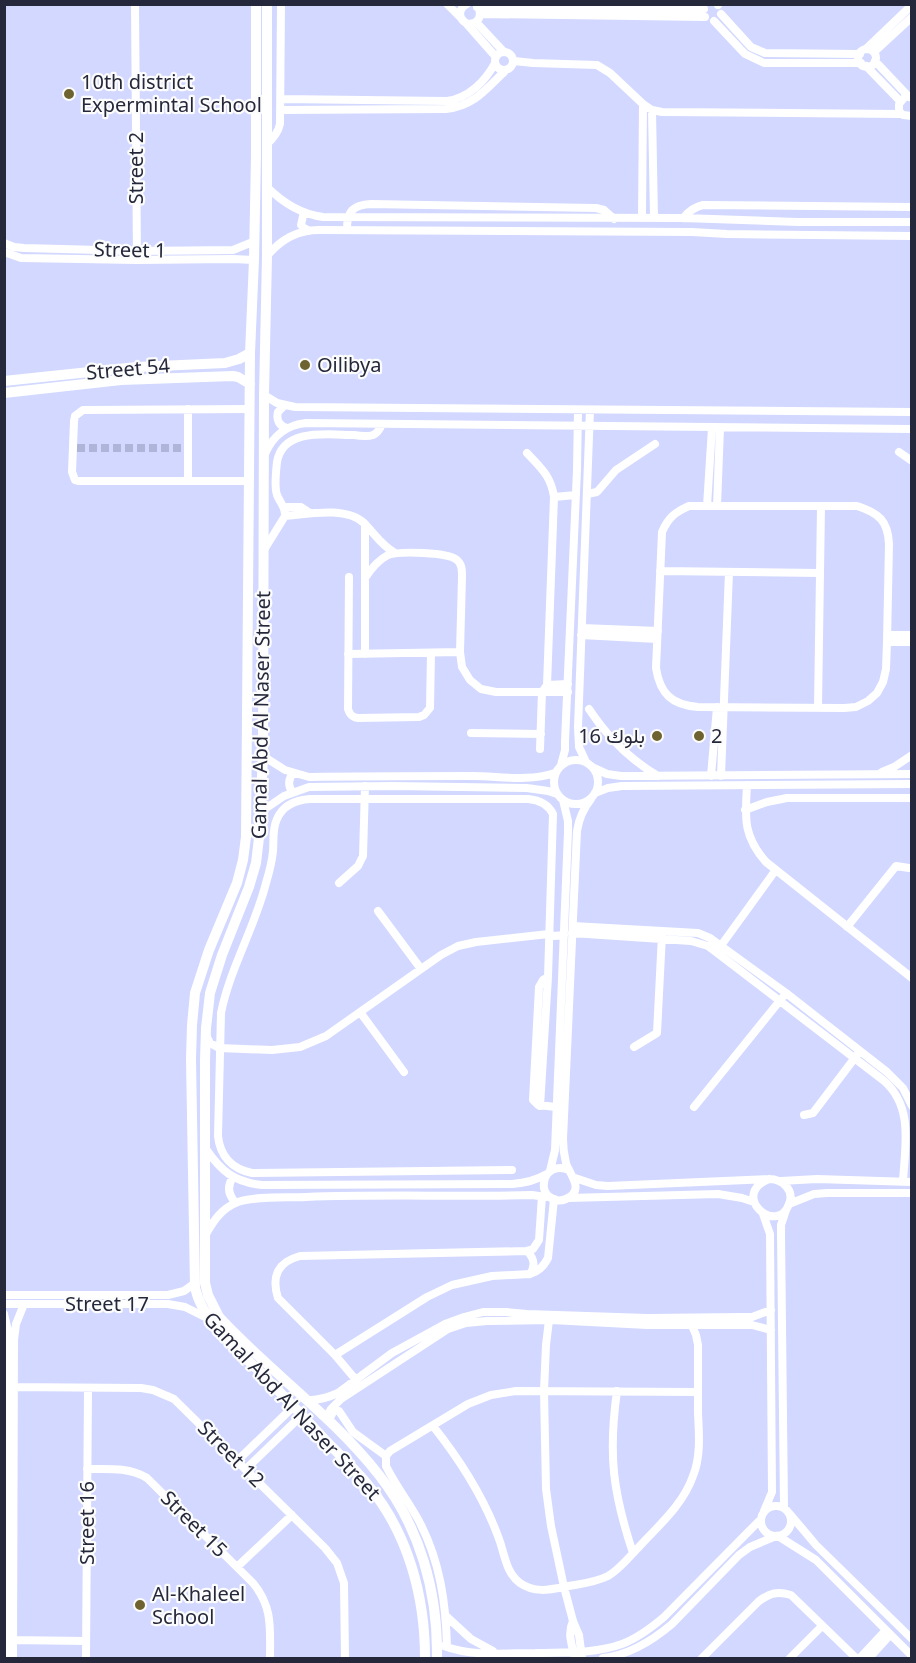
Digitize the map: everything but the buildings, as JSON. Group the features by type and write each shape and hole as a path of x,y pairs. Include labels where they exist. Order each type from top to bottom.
{"main road":[{"name":"Gamal Abd Al Naser Street","path":"256,4 255,241 250,353 246,837 237,883 209,950 195,993 191,1093 195,1283 198,1298 207,1318 369,1486 394,1523 412,1564 420,1598 425,1659"},
{"name":"Gamal Abd Al Naser Street","path":"267,4 263,756 256,863 210,993 205,1060 205,1283 212,1307 227,1326 327,1419 379,1475 402,1509 419,1548 430,1583 442,1645 437,1659"},
{"name":"Street 54","path":"4,381 127,368 225,363 250,353"},
{"path":"239,359 243,368 238,376 250,384"},
{"name":"Street 54","path":"4,393 121,380 238,376"},
{"path":"248,626 254,628 263,624"},
{"path":"248,650 254,647 263,651"}],"street":[{"name":"Street 2","path":"135,4 137,256"},
{"path":"267,144 274,139 280,124 281,4"},
{"path":"447,4 495,60 498,69 505,71"},
{"path":"463,5 460,12 463,21"},
{"path":"900,101 859,59 863,51 912,5"},
{"path":"719,7 751,47 765,53 874,52 912,16"},
{"path":"714,21 718,19 719,7"},
{"path":"280,110 446,110 459,108 471,102 512,67 514,61 511,55 504,52 476,22 477,8 705,10 745,54 754,60 764,63 863,65 871,65 875,62"},
{"path":"463,21 471,24 476,22"},
{"path":"281,99 447,101 457,99 467,95 475,88 489,72 495,60 504,52"},
{"path":"874,52 875,62"},
{"path":"514,61 597,65 610,73 652,110 912,116"},
{"path":"875,62 910,97 900,101 898,107 901,114"},
{"path":"370,110 371,100"},
{"path":"642,218 643,104"},
{"path":"652,110 654,218"},
{"path":"642,165 653,165"},
{"path":"267,187 285,203 306,214 323,217 683,218 798,222 912,222"},
{"path":"347,229 347,217 352,209 361,204 596,208 603,210 614,219"},
{"path":"683,218 695,207 703,205 912,207"},
{"path":"306,214 301,220 301,225 308,230"},
{"path":"407,217 407,229"},
{"path":"797,236 798,222"},
{"path":"267,256 285,239 308,230 407,229 912,236"},
{"name":"Street 1","path":"4,252 21,258 137,256 233,250 255,241"},
{"name":"Street 1","path":"4,243 24,248 254,261"},
{"path":"264,395 284,406 345,408 912,412"},
{"path":"284,406 278,412 277,421 287,428"},
{"path":"188,409 186,448 188,481"},
{"path":"249,481 79,481 73,477 75,416 83,410 250,409"},
{"path":"561,765 565,750 568,688 578,410"},
{"path":"586,762 578,741 590,410"},
{"path":"264,456 273,440 287,428 306,423 912,429"},
{"path":"285,511 276,492 277,462 286,445 300,437 313,435 369,436 378,431 381,424"},
{"path":"716,428 717,506"},
{"path":"707,506 716,428"},
{"path":"587,494 597,492 616,470 655,444"},
{"path":"899,452 912,461"},
{"path":"526,453 547,474 554,497 540,748"},
{"path":"577,470 588,471"},
{"path":"554,497 576,495"},
{"path":"689,506 821,506 857,506 871,510 882,519 888,532 886,669 877,693 856,707 720,708 685,706 673,701 664,692 658,680 656,668 662,532 668,520 677,511 689,506"},
{"path":"818,708 821,506"},
{"path":"285,511 350,515 365,524 378,540 395,553"},
{"path":"264,552 285,511"},
{"path":"365,524 365,654"},
{"path":"365,578 378,561 395,553 448,555 457,559 462,567 460,652 462,667 470,680 482,689 496,692 568,688"},
{"path":"660,571 820,573"},
{"path":"711,776 720,708 729,572"},
{"path":"349,577 348,709 350,714 358,718 424,716 430,708 431,653"},
{"path":"349,615 365,615"},
{"path":"581,631 657,635"},
{"path":"887,638 912,635"},
{"path":"887,638 912,642"},
{"path":"348,654 460,652"},
{"path":"720,708 721,776"},
{"path":"589,710 600,726 626,754 658,777"},
{"path":"471,733 541,734"},
{"path":"878,774 912,755"},
{"path":"263,756 293,774 309,777 536,778 555,773"},
{"path":"569,1198 576,1185 575,1178 565,1160 563,1139 568,821 553,784 555,773 561,765 574,759 586,762 607,774 658,777 912,774"},
{"path":"552,1198 546,1193 544,1180 555,1150 568,931 577,831 579,819 593,796 598,780 594,768"},
{"path":"292,792 289,783 293,774"},
{"path":"800,784 801,775"},
{"path":"259,813 292,792 309,787 527,788 548,791 570,804 577,804 608,788 622,786 912,784"},
{"path":"747,785 746,823 748,835 755,850 775,871 912,978"},
{"path":"339,883 362,860 364,786"},
{"path":"745,810 786,798 912,798"},
{"path":"512,1170 246,1172 235,1167 223,1154 218,1136 221,1013 225,994 266,883 273,852 273,831 281,811 299,800 364,799 528,799 543,803 549,808 553,814 548,977 540,1106 556,1107"},
{"path":"847,927 896,866 909,868"},
{"path":"719,948 775,871"},
{"path":"378,911 421,969"},
{"path":"206,1036 210,1043 219,1048 272,1050 300,1047 326,1036 441,955 458,946 476,942 549,934 553,929 662,935 698,942 719,948 857,1055 889,1085 904,1110 909,1130 903,1181"},
{"path":"634,1047 657,1034 662,935"},
{"path":"694,1107 783,997"},
{"path":"360,1012 404,1072"},
{"path":"205,1060 209,1054 219,1048"},
{"path":"857,1055 896,1080 912,1106"},
{"path":"804,1115 813,1113 857,1055"},
{"path":"206,1149 218,1165 233,1177 252,1184 524,1183 536,1180 559,1168 569,1170"},
{"path":"471,1171 471,1184"},
{"path":"304,1172 305,1185"},
{"path":"233,1177 228,1191 236,1203"},
{"path":"575,1178 596,1185 608,1186 769,1179 912,1182"},
{"path":"769,1179 762,1182 754,1194 754,1202 763,1214 770,1234 772,1492 761,1523 768,1534 777,1536 816,1560 912,1656"},
{"path":"603,1659 637,1647 661,1633 739,1555 750,1547 784,1534 791,1524 787,1510 781,1233 790,1194 788,1188 780,1181"},
{"path":"763,1214 776,1216 814,1194 912,1193"},
{"path":"206,1234 221,1212 236,1203 251,1199 333,1196 542,1196 559,1200 718,1194 754,1202"},
{"path":"356,1380 278,1298 274,1287 275,1276 280,1266 289,1259 300,1256 527,1251 533,1249 539,1240 542,1196"},
{"path":"334,1355 427,1297 452,1285 492,1276 530,1274 538,1271 548,1258 552,1198"},
{"path":"540,1221 551,1222"},
{"path":"527,1251 531,1254 534,1264 530,1274"},
{"name":"Street 17","path":"4,1295 171,1295 184,1291 195,1283"},
{"path":"171,1295 177,1305"},
{"name":"Street 17","path":"4,1304 177,1305 207,1318"},
{"path":"13,1659 9,1640 10,1387 14,1332 24,1304"},
{"path":"543,1319 709,1326 743,1321 771,1311"},
{"path":"4,1314 8,1331 10,1387"},
{"path":"327,1419 330,1408 356,1380 448,1329 466,1323 543,1319 647,1318 743,1321 771,1330"},
{"path":"543,1319 543,1340 546,1345 544,1391 546,1489 564,1587 579,1635 578,1655"},
{"path":"433,1426 478,1491 500,1540 509,1570 519,1583 543,1591 596,1581 610,1575 623,1565 676,1507 687,1491 694,1474 699,1438 698,1345 692,1326"},
{"path":"698,1345 702,1334 709,1326"},
{"path":"305,1400 321,1400 339,1396 394,1358"},
{"name":"Street 12","path":"10,1387 141,1388 153,1390 174,1399 333,1557 342,1574 345,1599 345,1659"},
{"name":"Street 16","path":"86,1659 87,1388"},
{"path":"698,1392 516,1391 491,1395 468,1404 392,1449 386,1456 387,1469 412,1508 427,1539 441,1579 446,1616 442,1645 476,1656 578,1655 620,1644 654,1626 742,1540 762,1515 774,1505 787,1510 816,1545 912,1639"},
{"path":"617,1391 612,1421 614,1482 633,1553"},
{"path":"237,1461 294,1406"},
{"path":"327,1419 333,1412 339,1411 353,1432 386,1456"},
{"path":"246,1469 302,1415"},
{"name":"Street 15","path":"87,1469 127,1470 147,1478 253,1583 265,1600 270,1619 270,1659"},
{"path":"237,1567 291,1515"},
{"path":"702,1659 768,1594 780,1592 790,1595 856,1659"},
{"path":"446,1616 471,1639 499,1654"},
{"path":"790,1659 822,1626"},
{"path":"860,1659 888,1633"},
{"path":"869,1659 888,1633"},
{"path":"9,1640 86,1641"},
{"path":"5,1659 9,1640"}],"tunnel":[{"path":"77,448 184,448"}],"place":[{"name":"10th district Expermintal School","path":"69,94"},
{"name":"Oilibya","path":"305,365"},
{"name":"بلوك 16","path":"657,736"},
{"name":"2","path":"699,736"},
{"name":"Al-Khaleel School","path":"140,1605"}]}
